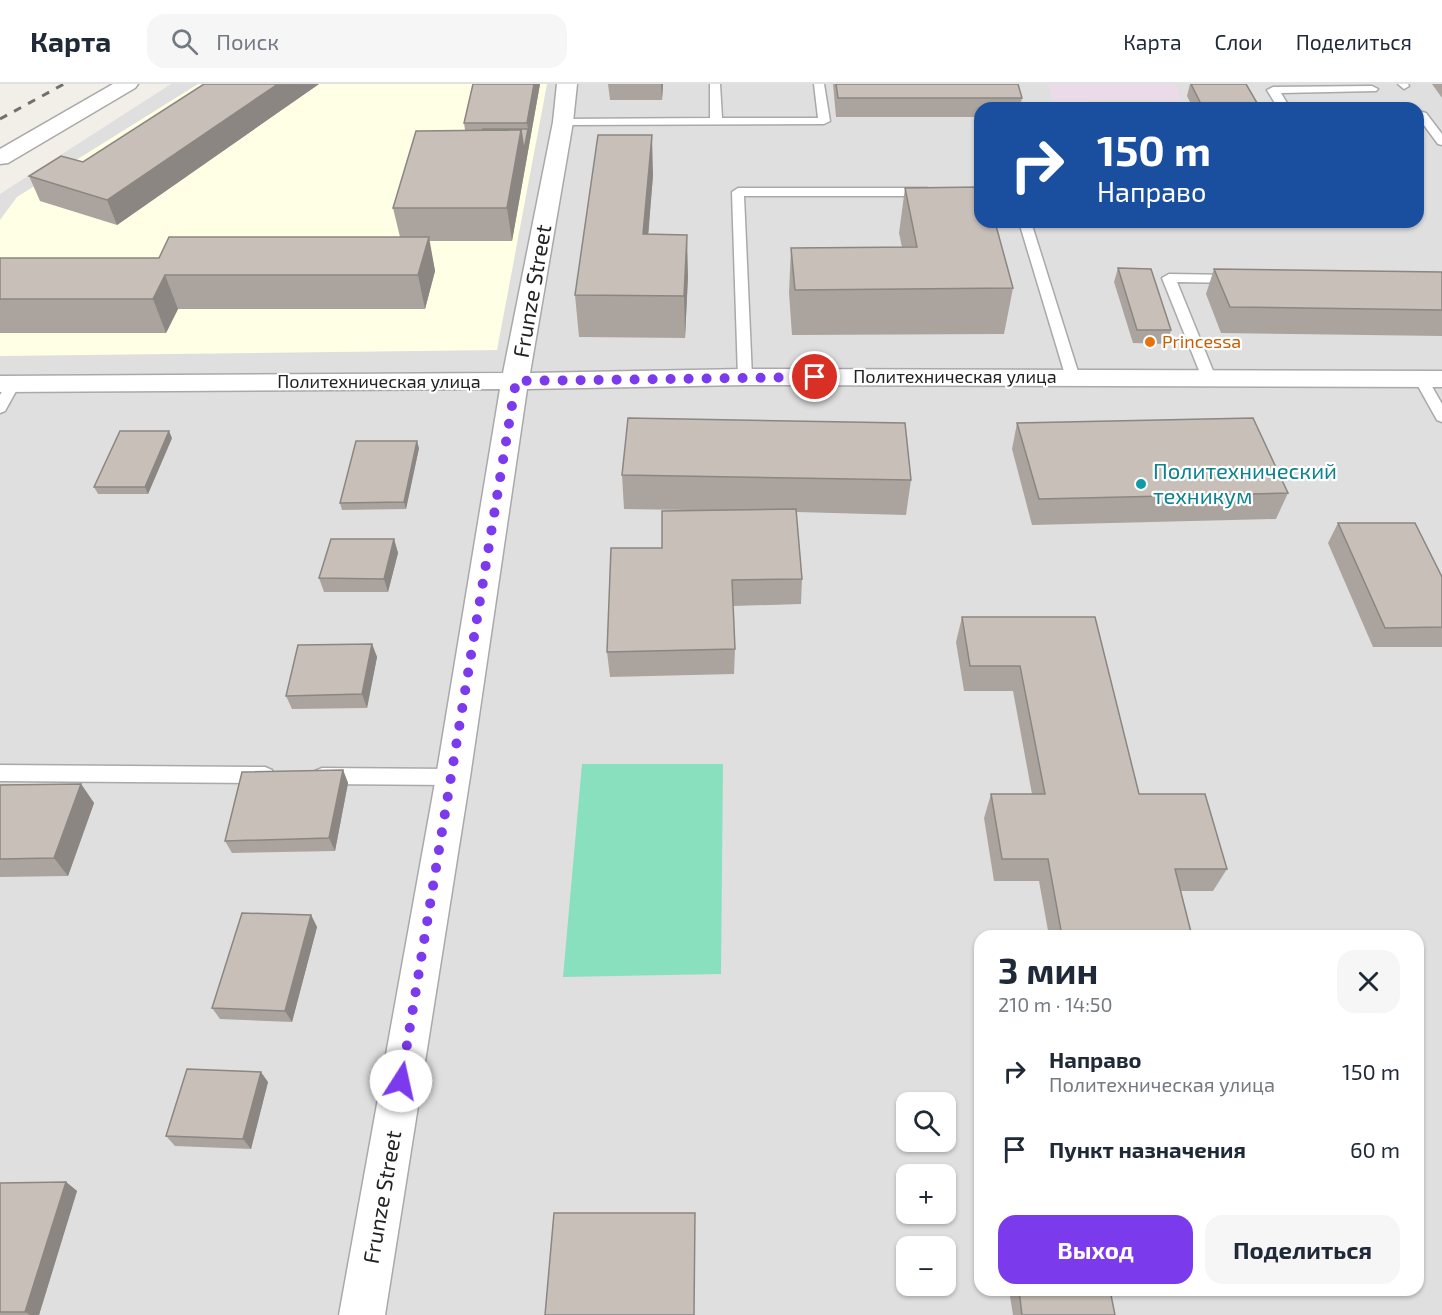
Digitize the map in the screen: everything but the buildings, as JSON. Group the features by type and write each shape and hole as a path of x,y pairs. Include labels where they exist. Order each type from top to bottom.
{"street":[{"path":"0,158 128,84"},
{"name":"Frunze Street","path":"362,1315 453,777 516,381 563,122 567,84"},
{"name":"Политехническая улица","path":"7,384 516,381 745,377 1431,379"}],"lane":[{"path":"715,84 716,122"},
{"path":"563,122 824,121 819,84"},
{"path":"1281,102 1274,90 1372,89 1368,84"},
{"path":"1424,118 1442,142"},
{"path":"745,377 738,192 945,192"},
{"path":"1027,228 1073,378"},
{"path":"1209,378 1169,278 1252,279"},
{"path":"1431,379 1442,417"},
{"path":"0,408 7,384"},
{"path":"0,774 453,777"}],"shaded area":[{"path":"171,84 1442,84 1442,1315 0,1315 0,194"},
{"path":"198,84 547,84 497,350 0,356 0,220 17,197"},
{"path":"1048,84 1176,84 1182,101 1090,100 1090,102 1053,102"}],"green space":[{"path":"582,764 723,764 721,974 563,977"}],"railway":[{"path":"0,119 64,84"}],"place":[{"name":"Princessa","path":"1150,342"},
{"name":"Политехнический техникум","path":"1141,484"}],"route":[{"path":"401,1081 453,777 516,381 815,377"}]}
